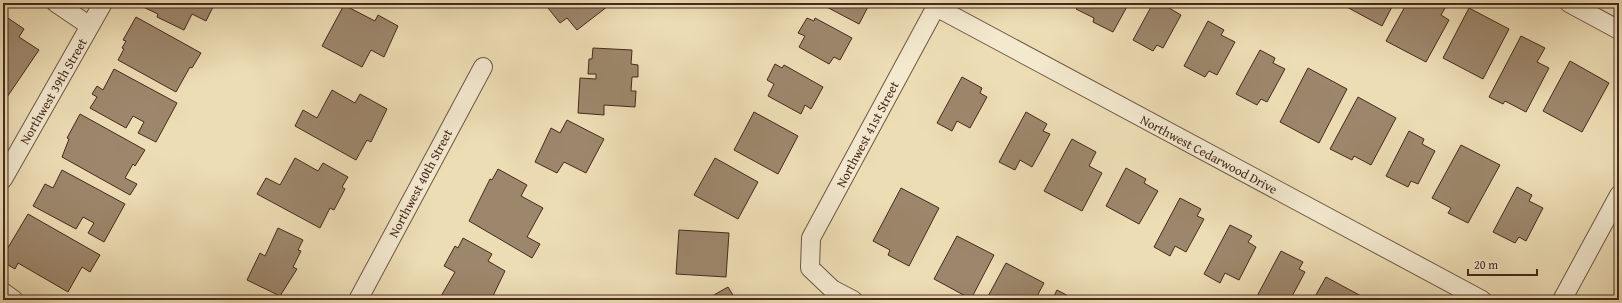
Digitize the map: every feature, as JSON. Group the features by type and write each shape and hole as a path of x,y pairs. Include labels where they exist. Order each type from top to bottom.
{"street":[{"path":"56,3 90,26"},
{"name":"Northwest 39th Street","path":"3,178 103,3"},
{"path":"1569,3 1619,30"},
{"name":"Northwest 41st Street","path":"853,300 832,289 810,268 810,238 937,5"},
{"name":"Northwest Cedarwood Drive","path":"937,5 1482,300"},
{"name":"Northwest 40th Street","path":"358,300 483,67"},
{"path":"1562,300 1619,195"},
{"path":"3,292 14,300"}],"building":[{"path":"143,3 210,3 214,5 206,21 192,14 184,30 157,17 158,14 141,6"},
{"path":"544,3 612,3 577,30 567,18 560,23"},
{"path":"819,3 870,3 859,24"},
{"path":"1080,3 1129,3 1113,32 1093,22 1094,18 1076,9"},
{"path":"1151,3 1170,3 1169,8 1181,15 1163,48 1157,45 1153,51 1133,40 1151,7 1149,6"},
{"path":"1344,3 1394,3 1382,26 1343,5"},
{"path":"1407,3 1448,3 1441,15 1449,20 1426,62 1386,41"},
{"path":"344,5 375,21 378,15 398,26 384,57 371,50 362,67 322,46"},
{"path":"1469,8 1509,29 1483,79 1443,58"},
{"path":"5,16 24,29 19,37 39,50 3,103 3,20"},
{"path":"136,17 201,53 192,68 190,67 176,92 118,60 124,49 122,48 126,41 123,40"},
{"path":"807,18 814,21 815,18 852,38 840,60 834,57 829,64 799,47 805,36 798,33"},
{"path":"1208,21 1224,30 1221,35 1235,42 1217,75 1209,71 1205,77 1184,66"},
{"path":"1521,36 1545,48 1537,62 1549,68 1526,112 1505,101 1503,104 1489,97"},
{"path":"593,48 632,50 631,64 638,65 638,77 632,77 631,91 636,91 635,107 604,105 604,115 578,113 580,78 596,79 596,74 588,74 589,59 592,59"},
{"path":"1260,50 1275,58 1273,63 1285,69 1267,102 1261,99 1257,105 1236,94"},
{"path":"1570,61 1609,83 1582,132 1543,111"},
{"path":"775,64 782,68 784,65 823,87 811,109 805,105 801,114 768,96 774,84 767,80"},
{"path":"1308,68 1347,89 1319,143 1280,122"},
{"path":"114,69 177,103 156,142 138,133 144,122 133,116 126,128 90,108 97,97 92,94 97,86 103,90"},
{"path":"962,77 982,88 980,93 987,97 970,128 957,121 952,131 937,123"},
{"path":"332,90 355,103 360,94 387,109 371,142 367,140 356,160 295,126 303,110 317,118"},
{"path":"1358,97 1396,118 1371,165 1354,156 1352,160 1330,149"},
{"path":"754,112 798,136 778,174 734,150"},
{"path":"1026,112 1047,124 1043,131 1050,134 1032,167 1020,160 1015,170 999,162"},
{"path":"80,114 145,150 135,166 133,164 125,178 137,184 130,195 62,157 69,139 67,138"},
{"path":"567,120 604,139 586,173 564,162 557,173 535,162 551,128 560,133"},
{"path":"1409,131 1424,139 1422,144 1435,151 1418,184 1411,181 1408,187 1386,176"},
{"path":"1072,139 1096,152 1089,166 1102,173 1082,211 1044,191"},
{"path":"1461,145 1500,165 1468,223 1448,213 1451,208 1432,198"},
{"path":"295,158 318,171 323,163 348,177 342,187 345,189 334,210 330,208 320,228 257,194 266,178 280,185"},
{"path":"715,158 758,182 738,219 694,195"},
{"path":"1126,168 1146,179 1144,183 1158,191 1139,224 1106,206"},
{"path":"498,169 527,185 521,196 543,208 527,237 540,244 532,258 469,221 490,179 492,180"},
{"path":"62,170 125,204 104,242 88,233 94,223 83,217 76,229 33,206 45,184 53,188"},
{"path":"1517,187 1532,195 1529,201 1543,208 1526,241 1519,237 1515,243 1493,232"},
{"path":"901,188 939,208 909,266 888,255 890,250 873,241"},
{"path":"1180,198 1201,209 1197,216 1204,219 1186,252 1175,246 1170,256 1154,247"},
{"path":"28,214 100,255 90,272 82,267 68,292 18,263 15,269 3,262 3,256"},
{"path":"1230,225 1252,236 1248,242 1256,247 1239,280 1225,273 1220,283 1204,274"},
{"path":"278,228 303,240 298,250 301,251 293,267 297,269 280,296 247,280 260,253 265,256"},
{"path":"679,230 729,233 726,277 676,274"},
{"path":"957,236 994,255 971,299 934,279"},
{"path":"463,238 492,254 488,261 505,271 491,300 447,300 441,296 455,272 444,266 455,246 458,248"},
{"path":"1281,251 1303,262 1299,269 1305,272 1290,300 1255,300"},
{"path":"1006,263 1044,283 1035,300 986,300"},
{"path":"1326,277 1363,297 1362,300 1313,300"},
{"path":"728,287 736,300 705,300"},
{"path":"1057,290 1076,300 1052,300"}]}
